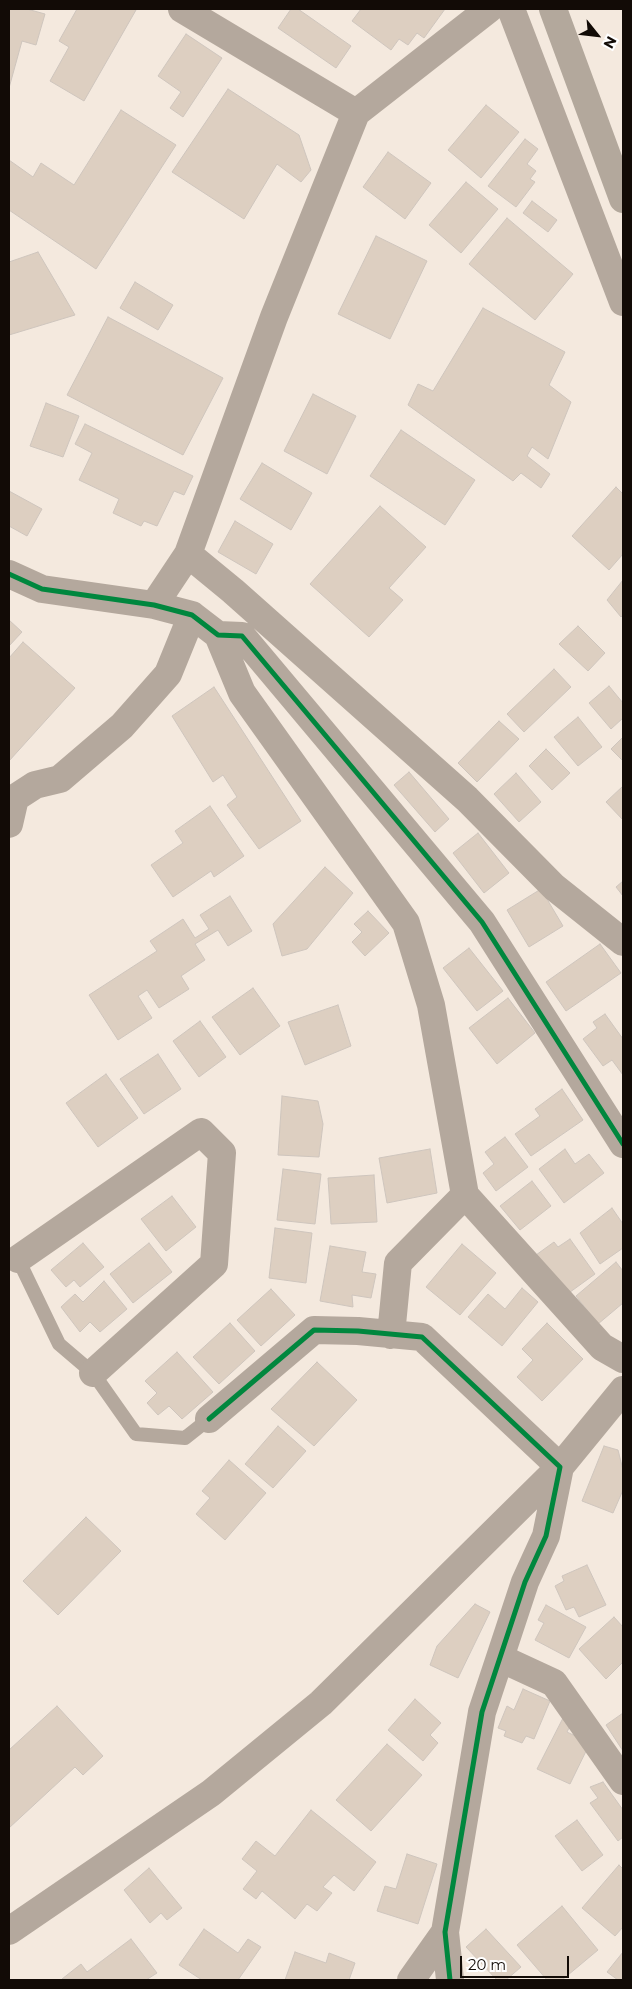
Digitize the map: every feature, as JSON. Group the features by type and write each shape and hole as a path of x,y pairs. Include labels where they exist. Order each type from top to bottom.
{"highway":[{"path":"553,9 623,199"}],"street":[{"path":"182,9 356,113"},
{"path":"154,606 188,554 274,317 356,113 489,9"},
{"path":"511,9 623,302"},
{"path":"188,554 233,591 467,799 554,887 623,942"},
{"path":"9,574 42,589 154,606 192,615 218,635 242,693 406,923 431,1005 465,1195 602,1347 623,1360"},
{"path":"9,824 15,798 34,785 60,779 122,726 168,674 192,615"},
{"path":"218,635 242,636 482,922 623,1144"},
{"path":"13,1255 201,1132 222,1153 214,1264 93,1372"},
{"path":"391,1335 398,1263 465,1195"},
{"path":"210,1419 314,1330 358,1331 422,1337 560,1466"},
{"path":"9,1931 211,1793 321,1704 560,1466 621,1394"},
{"path":"621,1394 623,1427"},
{"path":"450,1980 445,1932 482,1712 525,1582 546,1536 560,1466"},
{"path":"500,1658 554,1683 623,1781"},
{"path":"411,1980 445,1932"}],"lane":[{"path":"13,1255 59,1344 93,1372 136,1434 185,1438 210,1419"}],"building":[{"path":"9,9 27,9 45,14 36,45 22,41 9,88"},
{"path":"77,9 136,10 84,101 50,81 69,47 59,41"},
{"path":"291,9 298,9 351,46 336,68 278,28"},
{"path":"361,9 445,9 424,38 417,33 408,45 399,39 391,50 352,21"},
{"path":"186,34 222,58 183,117 170,108 181,92 158,76"},
{"path":"228,89 299,135 311,170 301,182 277,164 244,219 172,172"},
{"path":"486,105 519,132 481,178 448,150"},
{"path":"121,110 176,145 96,269 9,210 9,160 33,177 41,163 74,185"},
{"path":"525,139 538,149 527,164 536,171 530,179 535,182 516,207 488,186"},
{"path":"388,152 431,183 405,219 363,187"},
{"path":"466,182 498,209 461,253 429,225"},
{"path":"532,201 557,220 548,232 523,213"},
{"path":"507,218 573,274 535,320 469,264"},
{"path":"376,236 427,261 390,339 338,314"},
{"path":"38,252 75,315 9,335 9,262"},
{"path":"135,282 173,305 158,330 120,308"},
{"path":"483,308 565,352 549,385 571,402 548,459 532,447 527,456 550,474 541,488 521,473 513,481 408,405 418,384 433,391"},
{"path":"108,317 223,378 183,455 67,395"},
{"path":"313,394 356,416 327,474 284,451"},
{"path":"46,403 79,416 63,457 30,446"},
{"path":"85,424 193,476 184,495 174,491 157,526 144,521 141,526 113,513 119,499 79,480 92,453 75,444"},
{"path":"401,430 475,480 445,525 370,476"},
{"path":"262,463 312,493 291,530 240,499"},
{"path":"616,487 623,494 623,554 609,570 572,536"},
{"path":"9,491 42,509 27,536 9,526"},
{"path":"380,506 426,547 389,588 403,600 369,637 310,584"},
{"path":"235,521 273,544 256,574 218,552"},
{"path":"623,580 623,615 621,617 607,600"},
{"path":"9,620 22,632 9,646"},
{"path":"578,626 605,653 588,671 559,644"},
{"path":"23,642 75,688 9,761 9,658"},
{"path":"554,669 571,687 524,732 507,714"},
{"path":"609,686 623,703 623,718 611,729 589,703"},
{"path":"214,687 301,821 259,849 227,805 237,797 223,775 213,782 172,716"},
{"path":"578,717 602,747 578,766 554,737"},
{"path":"499,721 519,739 477,782 458,763"},
{"path":"623,737 623,761 611,749"},
{"path":"546,749 570,773 552,790 529,766"},
{"path":"409,772 449,819 435,832 394,785"},
{"path":"516,773 541,802 519,822 494,794"},
{"path":"623,786 623,820 606,802"},
{"path":"210,806 244,856 214,877 211,871 173,897 151,865 183,843 175,831"},
{"path":"478,833 509,873 484,893 453,853"},
{"path":"325,867 353,893 307,949 282,956 273,924"},
{"path":"623,881 623,896 616,887"},
{"path":"541,889 563,926 529,947 507,910"},
{"path":"230,896 252,931 228,946 218,930 195,944 205,960 181,976 189,989 159,1008 147,990 138,996 152,1018 118,1040 89,995 157,951 150,941 183,919 195,938 209,929 200,915"},
{"path":"368,911 389,933 365,956 352,942 362,932 354,924"},
{"path":"600,944 621,973 566,1011 546,982"},
{"path":"469,948 503,991 477,1011 443,968"},
{"path":"253,988 280,1026 240,1055 212,1017"},
{"path":"508,998 535,1033 497,1064 469,1028"},
{"path":"338,1005 351,1046 305,1065 288,1022"},
{"path":"605,1014 623,1039 623,1075 612,1060 603,1066 583,1039 597,1028 593,1022"},
{"path":"200,1021 226,1057 199,1077 173,1041"},
{"path":"158,1054 181,1089 144,1114 120,1079"},
{"path":"106,1074 138,1118 98,1147 66,1103"},
{"path":"562,1089 583,1120 531,1156 515,1134 540,1116 535,1109"},
{"path":"282,1096 318,1101 323,1124 319,1157 278,1155"},
{"path":"505,1137 528,1167 496,1191 483,1173 494,1164 485,1152"},
{"path":"430,1149 437,1193 387,1203 379,1158"},
{"path":"565,1149 575,1164 589,1154 604,1173 564,1203 539,1169"},
{"path":"283,1169 321,1174 315,1224 277,1220"},
{"path":"374,1175 377,1222 331,1224 328,1178"},
{"path":"532,1181 551,1206 520,1230 500,1206"},
{"path":"172,1196 196,1227 166,1251 141,1219"},
{"path":"612,1208 623,1224 623,1248 600,1264 580,1233"},
{"path":"275,1228 312,1233 306,1283 269,1278"},
{"path":"570,1239 595,1274 566,1295 536,1255 554,1242 558,1247"},
{"path":"83,1243 104,1267 80,1287 74,1280 66,1287 51,1270"},
{"path":"149,1243 172,1272 133,1303 110,1274"},
{"path":"462,1244 496,1273 460,1315 426,1287"},
{"path":"330,1246 366,1252 362,1272 376,1274 371,1298 352,1295 353,1307 320,1301"},
{"path":"616,1262 623,1271 623,1303 598,1324 576,1296"},
{"path":"104,1281 127,1309 100,1332 90,1322 80,1332 61,1307 75,1294 83,1302"},
{"path":"522,1288 538,1302 502,1346 468,1317 488,1294 505,1309"},
{"path":"271,1289 295,1315 261,1346 237,1320"},
{"path":"230,1323 255,1351 219,1384 193,1357"},
{"path":"547,1323 583,1359 542,1401 517,1377 533,1360 522,1349"},
{"path":"177,1352 213,1392 182,1419 169,1406 158,1415 147,1403 157,1393 145,1381"},
{"path":"317,1362 357,1400 314,1446 271,1409"},
{"path":"278,1426 306,1451 273,1488 245,1464"},
{"path":"604,1446 618,1450 623,1470 623,1490 613,1513 582,1501"},
{"path":"229,1460 266,1493 225,1540 196,1514 210,1498 202,1491"},
{"path":"86,1517 121,1551 58,1615 23,1581"},
{"path":"587,1565 606,1605 579,1617 574,1607 566,1610 555,1586 564,1581 562,1576"},
{"path":"475,1604 490,1612 458,1678 430,1665 437,1646"},
{"path":"546,1605 586,1627 569,1658 535,1640 544,1623 538,1620"},
{"path":"614,1617 623,1627 623,1662 606,1679 579,1649"},
{"path":"523,1689 550,1701 534,1739 526,1736 522,1743 504,1736 506,1731 498,1728 507,1706 514,1710"},
{"path":"415,1699 441,1723 430,1735 438,1743 423,1761 388,1730"},
{"path":"57,1706 103,1756 83,1775 75,1767 9,1828 9,1750"},
{"path":"623,1713 623,1751 606,1725"},
{"path":"563,1718 572,1722 567,1732 590,1743 570,1784 537,1769"},
{"path":"387,1744 422,1775 371,1831 336,1800"},
{"path":"603,1782 623,1810 623,1837 618,1841 590,1803 598,1798 590,1787"},
{"path":"311,1810 376,1862 354,1891 334,1875 323,1887 332,1893 317,1911 307,1904 295,1919 262,1891 256,1899 243,1889 257,1871 242,1859 256,1841 275,1856"},
{"path":"577,1820 603,1855 582,1871 555,1836"},
{"path":"407,1854 437,1864 418,1924 377,1911 385,1886 396,1889"},
{"path":"619,1865 623,1869 623,1927 615,1936 582,1908"},
{"path":"149,1868 182,1908 167,1920 161,1913 150,1923 124,1890"},
{"path":"562,1906 598,1950 562,1980 547,1980 517,1945"},
{"path":"204,1929 238,1953 248,1939 261,1947 238,1980 202,1980 179,1965"},
{"path":"486,1929 521,1967 506,1980 497,1980 466,1947"},
{"path":"131,1939 157,1973 146,1980 62,1979 81,1964 87,1972"},
{"path":"295,1952 326,1963 329,1953 355,1963 349,1980 285,1980"},
{"path":"623,1952 623,1980 618,1980 607,1972"}],"cycle path":[{"path":"9,574 42,589 154,605 192,615 218,635 242,636 482,922 623,1144"},
{"path":"209,1419 314,1330 358,1331 422,1337 560,1467 546,1536 525,1582 482,1712 445,1932 450,1980"}]}
